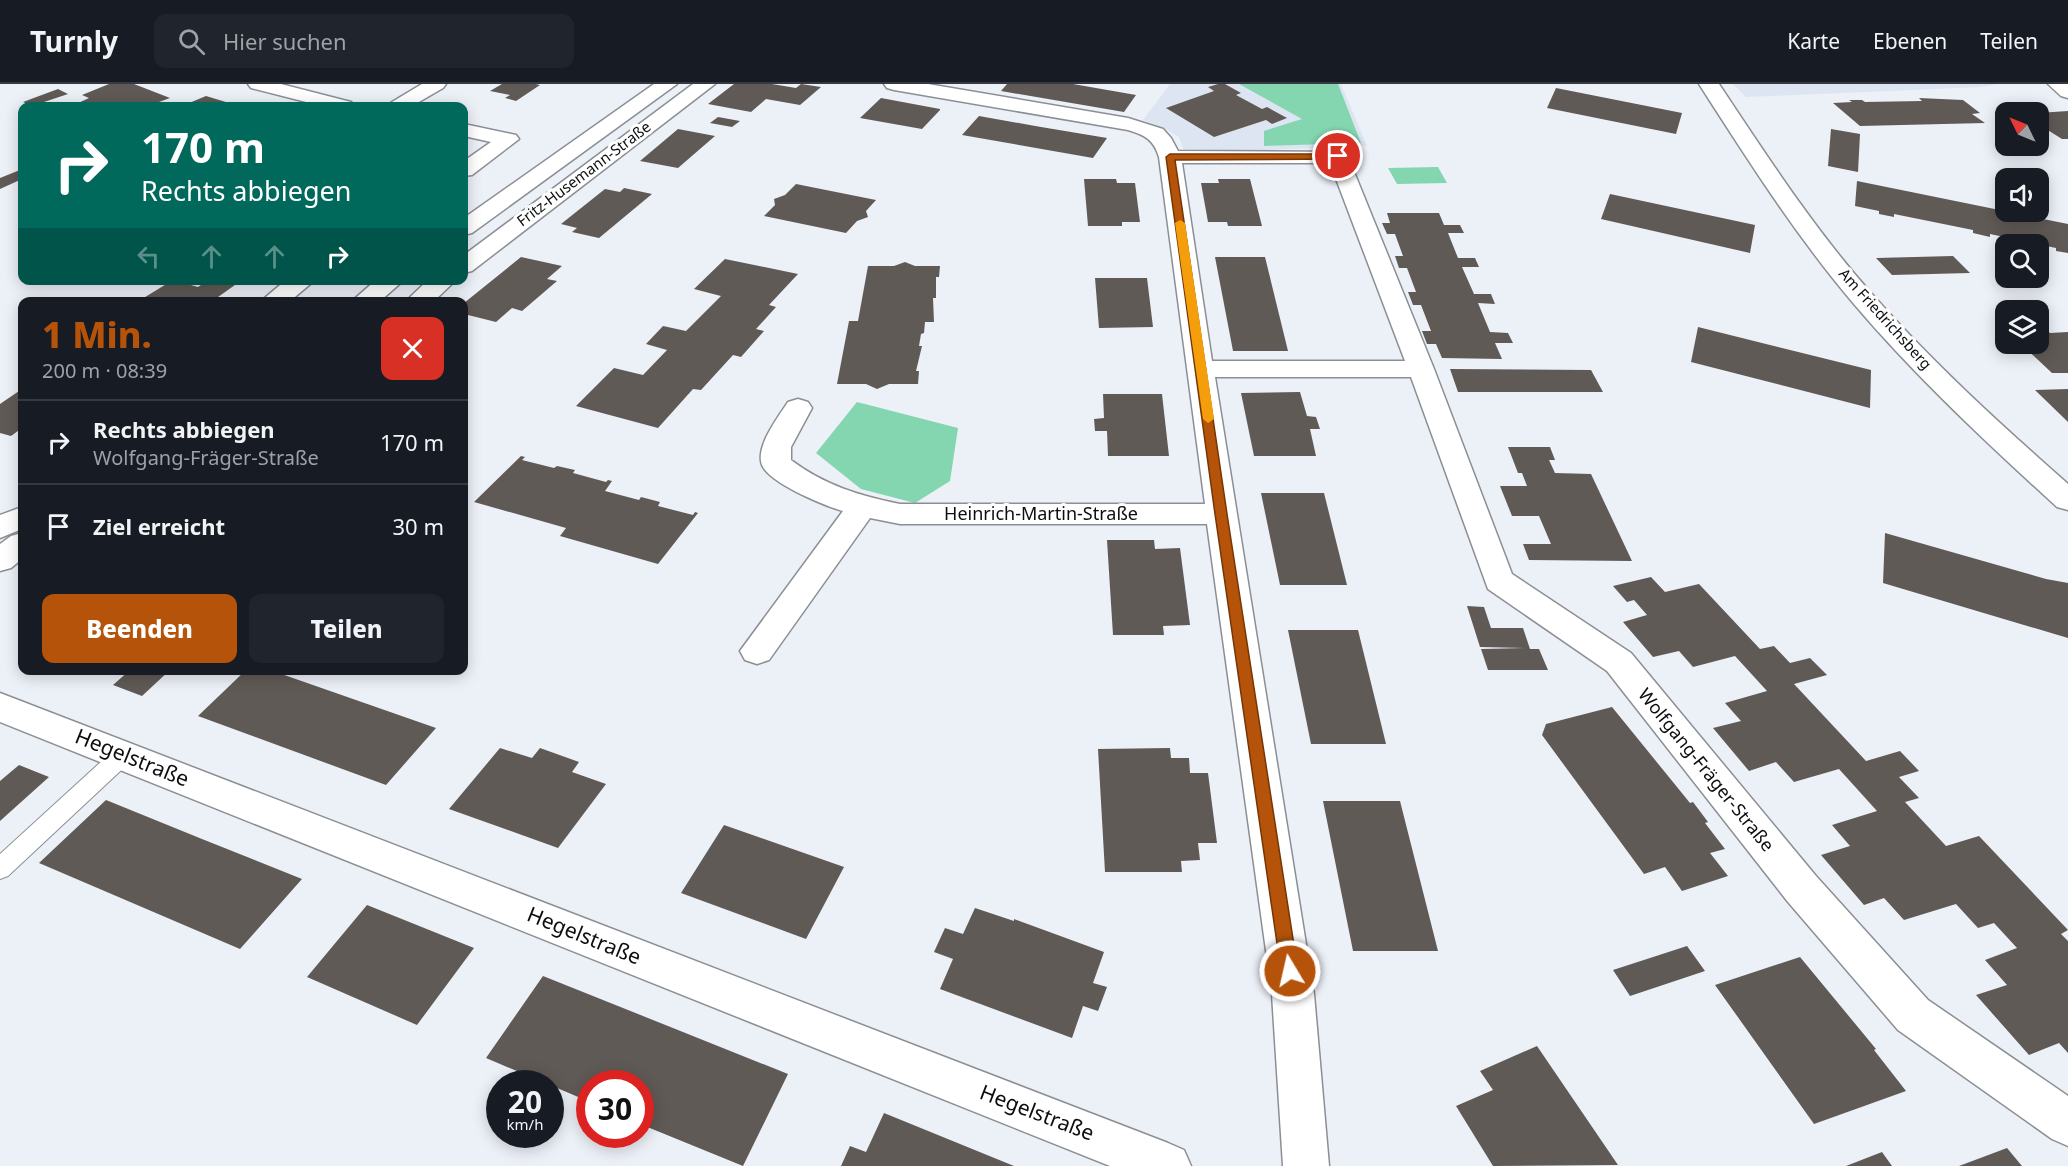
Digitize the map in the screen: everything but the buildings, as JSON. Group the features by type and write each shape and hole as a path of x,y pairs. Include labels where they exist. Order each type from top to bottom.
{"street":[{"path":"258,84 328,102"},
{"path":"406,102 436,84"},
{"name":"Fritz-Husemann-Straße","path":"468,225 667,84"},
{"name":"Fritz-Husemann-Straße","path":"468,263 705,84"},
{"path":"894,84 1142,128 1166,141 1202,369 1221,514 1293,994 1306,1166"},
{"name":"Am Friedrichsberg","path":"1709,84 1785,200 1863,299 1986,427 2068,500"},
{"path":"2058,84 2068,92"},
{"path":"468,131 509,139 468,167"},
{"name":"Wolfgang-Fräger-Straße","path":"1170,157 1338,156 1421,369 1499,580 1618,662 1802,889 1912,1015 2068,1124"},
{"path":"279,297 296,285"},
{"path":"370,297 385,285"},
{"path":"423,297 438,285"},
{"path":"1202,369 1421,369"},
{"name":"Heinrich-Martin-Straße","path":"798,408 777,447 776,464 798,482 826,495 862,507 900,514 1221,514"},
{"path":"757,651 862,507"},
{"path":"0,527 18,519"},
{"path":"0,560 18,547"},
{"name":"Hegelstraße","path":"0,707 1168,1166"}],"lane":[{"path":"0,869 123,755"}],"shaded area":[{"path":"1170,84 1341,84 1367,146 1185,153 1179,137 1143,120"},
{"path":"1733,84 1997,84 1981,87 1746,97"}],"green space":[{"path":"1239,84 1338,84 1361,143 1264,146 1264,131 1302,119"},
{"path":"1438,167 1447,183 1397,184 1388,168"},
{"path":"857,402 958,428 950,481 915,503 861,489 816,453"}],"slow traffic":[{"path":"1180,223 1208,419"}],"route":[{"path":"1290,971 1170,157 1338,156"}]}
